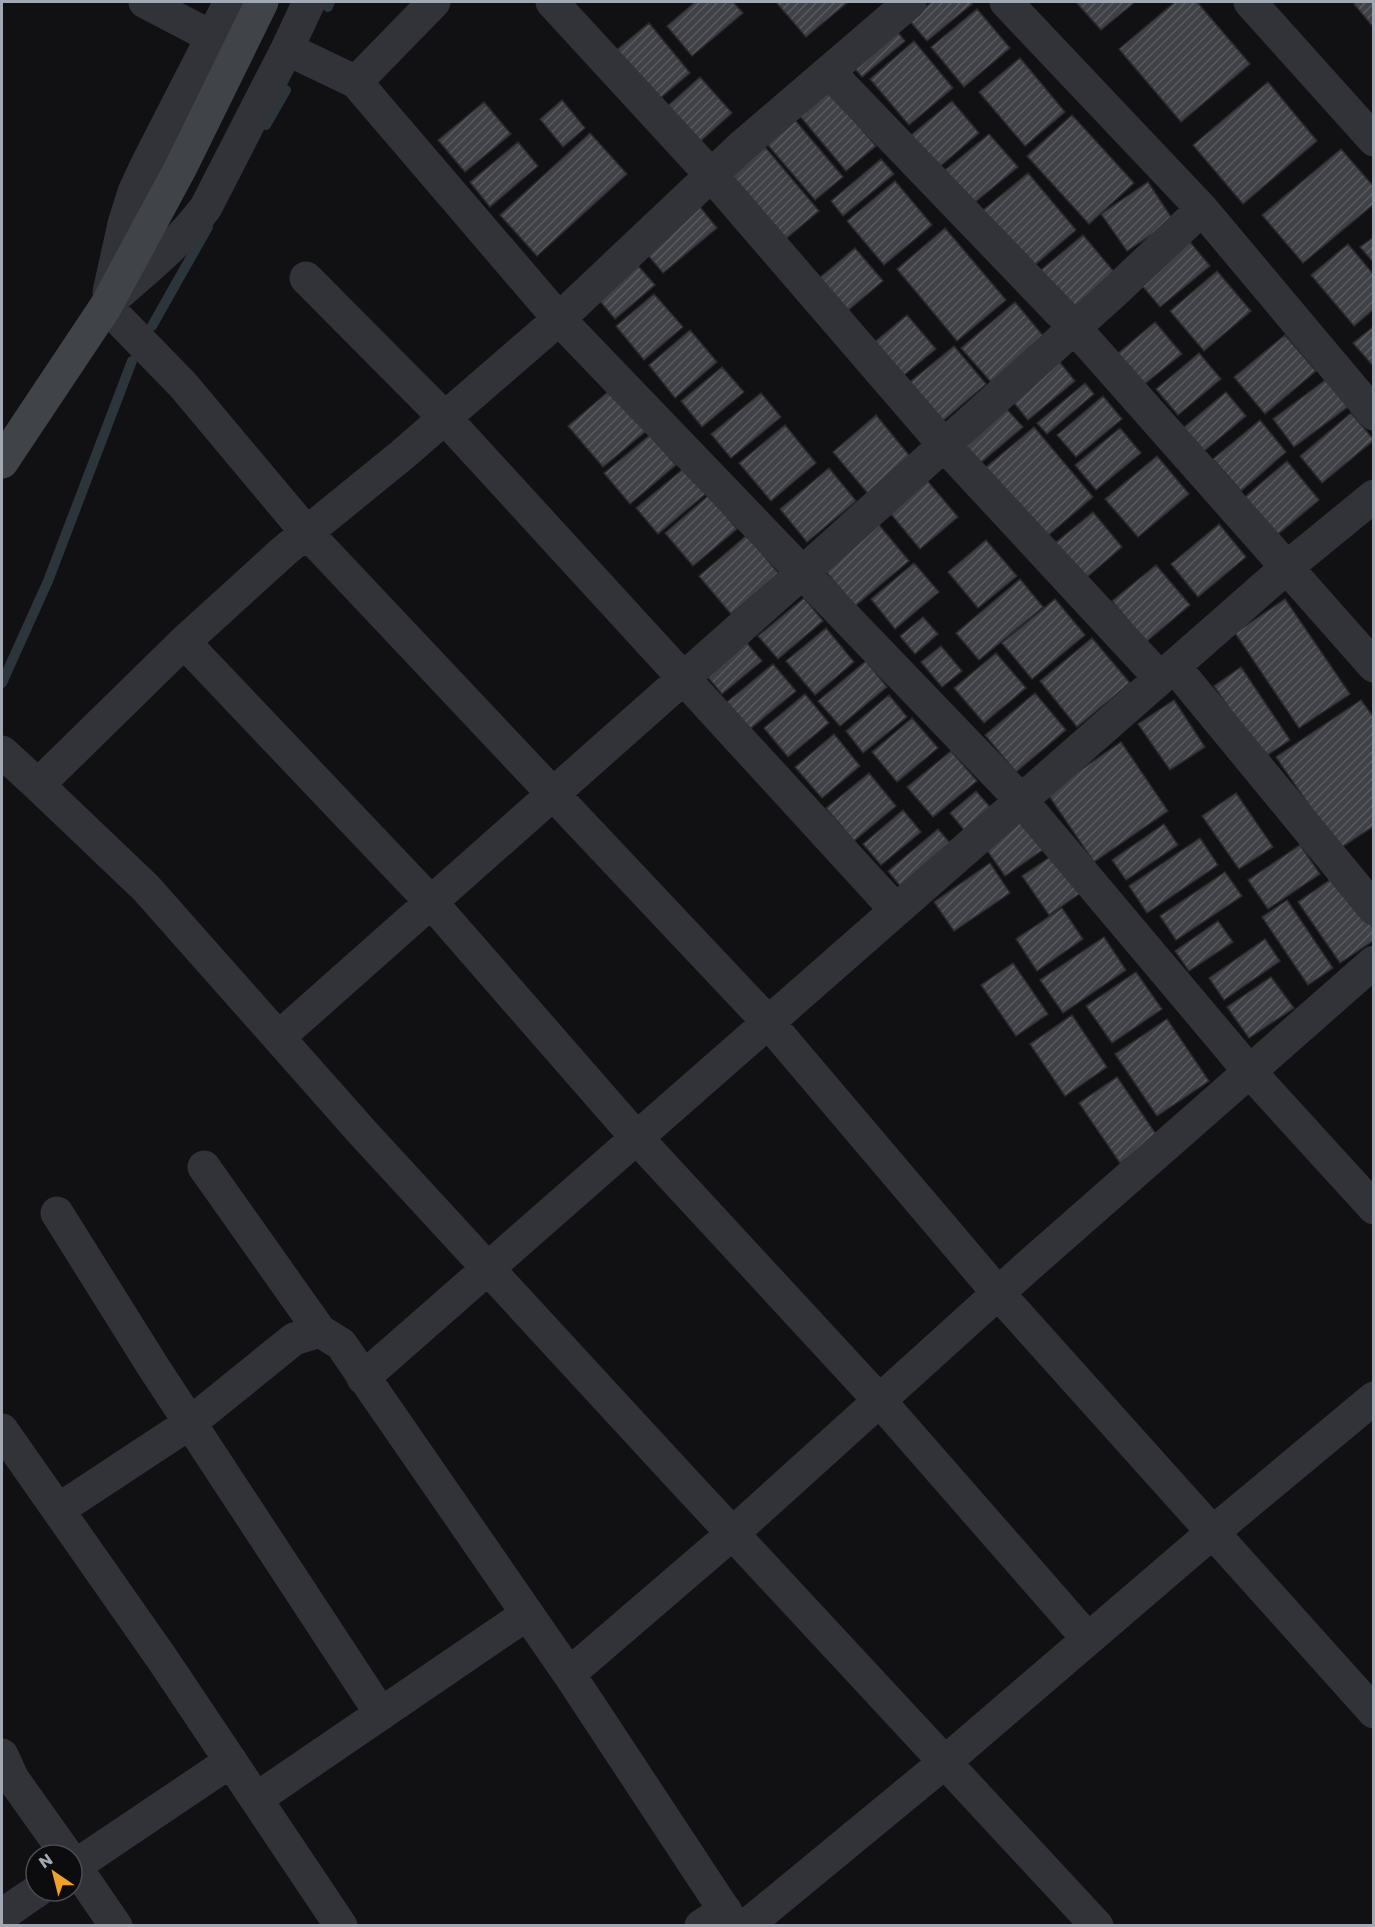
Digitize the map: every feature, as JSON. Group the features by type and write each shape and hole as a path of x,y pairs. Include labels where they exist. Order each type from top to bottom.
{"street":[{"path":"145,2 212,37"},
{"path":"106,306 124,224 134,192 230,2"},
{"path":"2,462 106,306 180,167 262,2"},
{"path":"106,306 171,248 206,207 309,2"},
{"path":"356,82 434,2"},
{"path":"552,2 712,176 944,445 1167,672 1374,909"},
{"path":"38,784 184,642 307,533 559,319 742,146 910,2"},
{"path":"1006,2 1202,209 1374,414"},
{"path":"1250,2 1374,140"},
{"path":"287,49 356,82 559,319 1021,800 1250,1072 1374,1208"},
{"path":"829,72 1074,327 1374,666"},
{"path":"279,1037 802,573 1202,209"},
{"path":"306,278 445,418 895,909"},
{"path":"106,306 183,385 307,533 768,1022 998,1293 1374,1712"},
{"path":"363,1378 895,909 1286,568 1374,496"},
{"path":"184,642 431,902 636,1137 879,1400 1088,1639"},
{"path":"2,752 146,888 363,1133 1097,1926"},
{"path":"569,1674 733,1533 998,1293 1374,962"},
{"path":"204,1167 320,1331 341,1344 569,1674 727,1922 945,1762 1213,1532 1374,1398"},
{"path":"57,1214 190,1423 381,1714"},
{"path":"58,1510 190,1423 294,1339 320,1331"},
{"path":"2,1430 231,1761 341,1926"},
{"path":"256,1799 527,1614"},
{"path":"2,1755 14,1779 57,1843"},
{"path":"84,1855 231,1761"},
{"path":"84,1881 116,1926"},
{"path":"2,1915 24,1900"}],"building":[{"path":"695,2 733,2 743,13 692,56 667,26"},
{"path":"776,2 848,2 806,37"},
{"path":"932,2 970,2 972,4 927,41 909,20"},
{"path":"1076,2 1135,2 1101,30"},
{"path":"1175,2 1197,2 1250,64 1181,122 1119,49"},
{"path":"1374,2 1374,28 1354,4"},
{"path":"977,9 1010,48 964,87 931,47"},
{"path":"649,23 690,73 651,106 609,56"},
{"path":"894,28 905,41 862,77 851,64"},
{"path":"914,41 953,88 909,125 870,79"},
{"path":"1020,58 1065,112 1025,146 979,92"},
{"path":"700,77 732,113 693,148 661,112"},
{"path":"1268,82 1317,141 1243,204 1193,145"},
{"path":"828,90 876,146 846,171 799,115"},
{"path":"562,100 585,128 563,147 540,119"},
{"path":"952,101 979,133 937,169 910,136"},
{"path":"484,102 511,134 465,172 438,140"},
{"path":"1072,115 1134,183 1089,224 1027,156"},
{"path":"795,120 843,177 815,200 767,144"},
{"path":"590,133 627,174 537,256 500,215"},
{"path":"989,134 1018,167 974,203 945,170"},
{"path":"518,142 538,166 490,207 470,182"},
{"path":"765,147 819,211 776,247 723,183"},
{"path":"1341,149 1374,187 1374,204 1303,263 1262,215"},
{"path":"881,159 894,174 843,216 831,201"},
{"path":"1028,173 1076,230 1030,269 982,211"},
{"path":"895,181 932,225 884,265 847,221"},
{"path":"1148,182 1173,220 1127,251 1101,214"},
{"path":"696,202 717,228 663,273 641,247"},
{"path":"945,228 1006,300 957,341 897,269"},
{"path":"1083,235 1115,273 1067,313 1035,275"},
{"path":"1185,236 1210,266 1160,307 1135,277"},
{"path":"1374,237 1374,263 1360,247"},
{"path":"1348,244 1374,275 1374,309 1354,326 1311,275"},
{"path":"855,248 883,281 845,313 817,280"},
{"path":"634,261 655,285 615,319 594,294"},
{"path":"1217,271 1251,311 1204,351 1170,311"},
{"path":"654,294 683,327 644,360 616,326"},
{"path":"1015,302 1044,337 991,382 961,348"},
{"path":"907,315 936,349 899,379 871,345"},
{"path":"1155,322 1182,354 1142,386 1116,355"},
{"path":"1374,326 1374,367 1353,343"},
{"path":"690,330 717,362 675,398 649,365"},
{"path":"1285,335 1316,371 1265,414 1234,377"},
{"path":"954,346 986,384 938,425 905,386"},
{"path":"1199,353 1221,379 1178,415 1156,389"},
{"path":"1053,354 1075,381 1028,420 1006,393"},
{"path":"722,367 744,392 702,427 681,401"},
{"path":"1328,378 1349,406 1294,447 1273,419"},
{"path":"1085,383 1094,394 1047,434 1037,423"},
{"path":"616,385 651,427 603,467 568,426"},
{"path":"1226,392 1246,416 1203,452 1183,428"},
{"path":"761,393 781,417 731,458 711,434"},
{"path":"1103,396 1122,419 1076,457 1057,435"},
{"path":"1003,405 1023,427 978,465 959,442"},
{"path":"1351,413 1374,440 1322,483 1300,456"},
{"path":"876,415 913,460 870,496 833,452"},
{"path":"1260,420 1286,452 1241,491 1213,459"},
{"path":"785,425 816,463 771,501 739,463"},
{"path":"1034,427 1093,497 1045,538 985,468"},
{"path":"1120,428 1141,453 1096,490 1075,465"},
{"path":"650,435 676,465 630,504 604,473"},
{"path":"1157,456 1189,494 1138,537 1105,499"},
{"path":"1287,461 1319,500 1277,535 1245,497"},
{"path":"688,465 709,491 658,534 636,508"},
{"path":"829,468 856,501 807,542 780,509"},
{"path":"925,478 958,517 920,549 887,509"},
{"path":"709,495 737,529 693,566 665,533"},
{"path":"1093,512 1122,547 1079,584 1049,548"},
{"path":"875,520 909,561 855,606 821,566"},
{"path":"1219,524 1246,557 1198,597 1171,564"},
{"path":"747,535 779,574 731,614 699,576"},
{"path":"986,540 1017,576 978,608 948,572"},
{"path":"914,563 939,592 895,629 871,599"},
{"path":"1156,565 1190,605 1146,642 1112,601"},
{"path":"1020,579 1043,607 979,660 956,633"},
{"path":"804,598 823,621 778,659 758,636"},
{"path":"1055,599 1085,635 1032,679 1002,643"},
{"path":"1285,599 1350,694 1299,728 1235,633"},
{"path":"923,617 938,634 915,654 900,636"},
{"path":"826,628 854,662 815,695 786,661"},
{"path":"740,635 762,661 722,694 701,669"},
{"path":"1092,638 1130,683 1077,727 1040,681"},
{"path":"941,646 962,671 942,687 921,662"},
{"path":"996,653 1026,688 984,723 954,688"},
{"path":"866,661 887,687 840,726 818,701"},
{"path":"773,664 796,691 750,729 727,702"},
{"path":"1241,667 1290,740 1263,758 1214,686"},
{"path":"1035,693 1066,730 1016,772 985,735"},
{"path":"805,694 829,723 788,757 764,728"},
{"path":"889,695 907,717 863,753 846,731"},
{"path":"1174,700 1205,747 1170,770 1138,724"},
{"path":"1361,700 1374,718 1374,826 1339,849 1276,757"},
{"path":"912,718 938,748 897,782 872,752"},
{"path":"834,734 860,766 822,798 795,767"},
{"path":"1121,742 1168,811 1094,862 1047,793"},
{"path":"951,751 977,781 933,817 907,787"},
{"path":"869,773 896,806 854,841 826,808"},
{"path":"976,791 996,814 970,837 950,813"},
{"path":"1236,793 1273,847 1239,869 1202,816"},
{"path":"903,810 921,832 881,865 863,844"},
{"path":"1023,819 1044,849 1005,876 984,846"},
{"path":"1164,824 1178,845 1126,880 1112,860"},
{"path":"938,829 956,850 905,892 888,871"},
{"path":"1200,838 1218,865 1147,913 1129,886"},
{"path":"1300,845 1320,874 1268,909 1248,880"},
{"path":"1056,853 1082,892 1049,915 1022,876"},
{"path":"990,863 1010,893 954,931 934,902"},
{"path":"1225,872 1242,896 1176,940 1160,916"},
{"path":"1337,875 1374,929 1374,940 1340,963 1298,902"},
{"path":"1287,900 1333,968 1308,985 1262,917"},
{"path":"1062,908 1083,939 1037,971 1016,939"},
{"path":"1218,921 1233,942 1189,971 1175,951"},
{"path":"1104,937 1126,970 1063,1013 1040,980"},
{"path":"1265,939 1280,961 1224,1000 1209,978"},
{"path":"1013,963 1048,1014 1016,1036 981,985"},
{"path":"1136,972 1162,1009 1112,1043 1086,1006"},
{"path":"1271,977 1294,1008 1249,1038 1227,1007"},
{"path":"1072,1015 1107,1067 1065,1096 1030,1044"},
{"path":"1167,1019 1209,1081 1157,1116 1115,1054"},
{"path":"1117,1077 1158,1137 1120,1163 1079,1103"}],"waterway":[{"path":"328,7 330,2"},
{"path":"266,125 286,90"},
{"path":"152,326 208,227"},
{"path":"2,683 48,581 132,361"}]}
